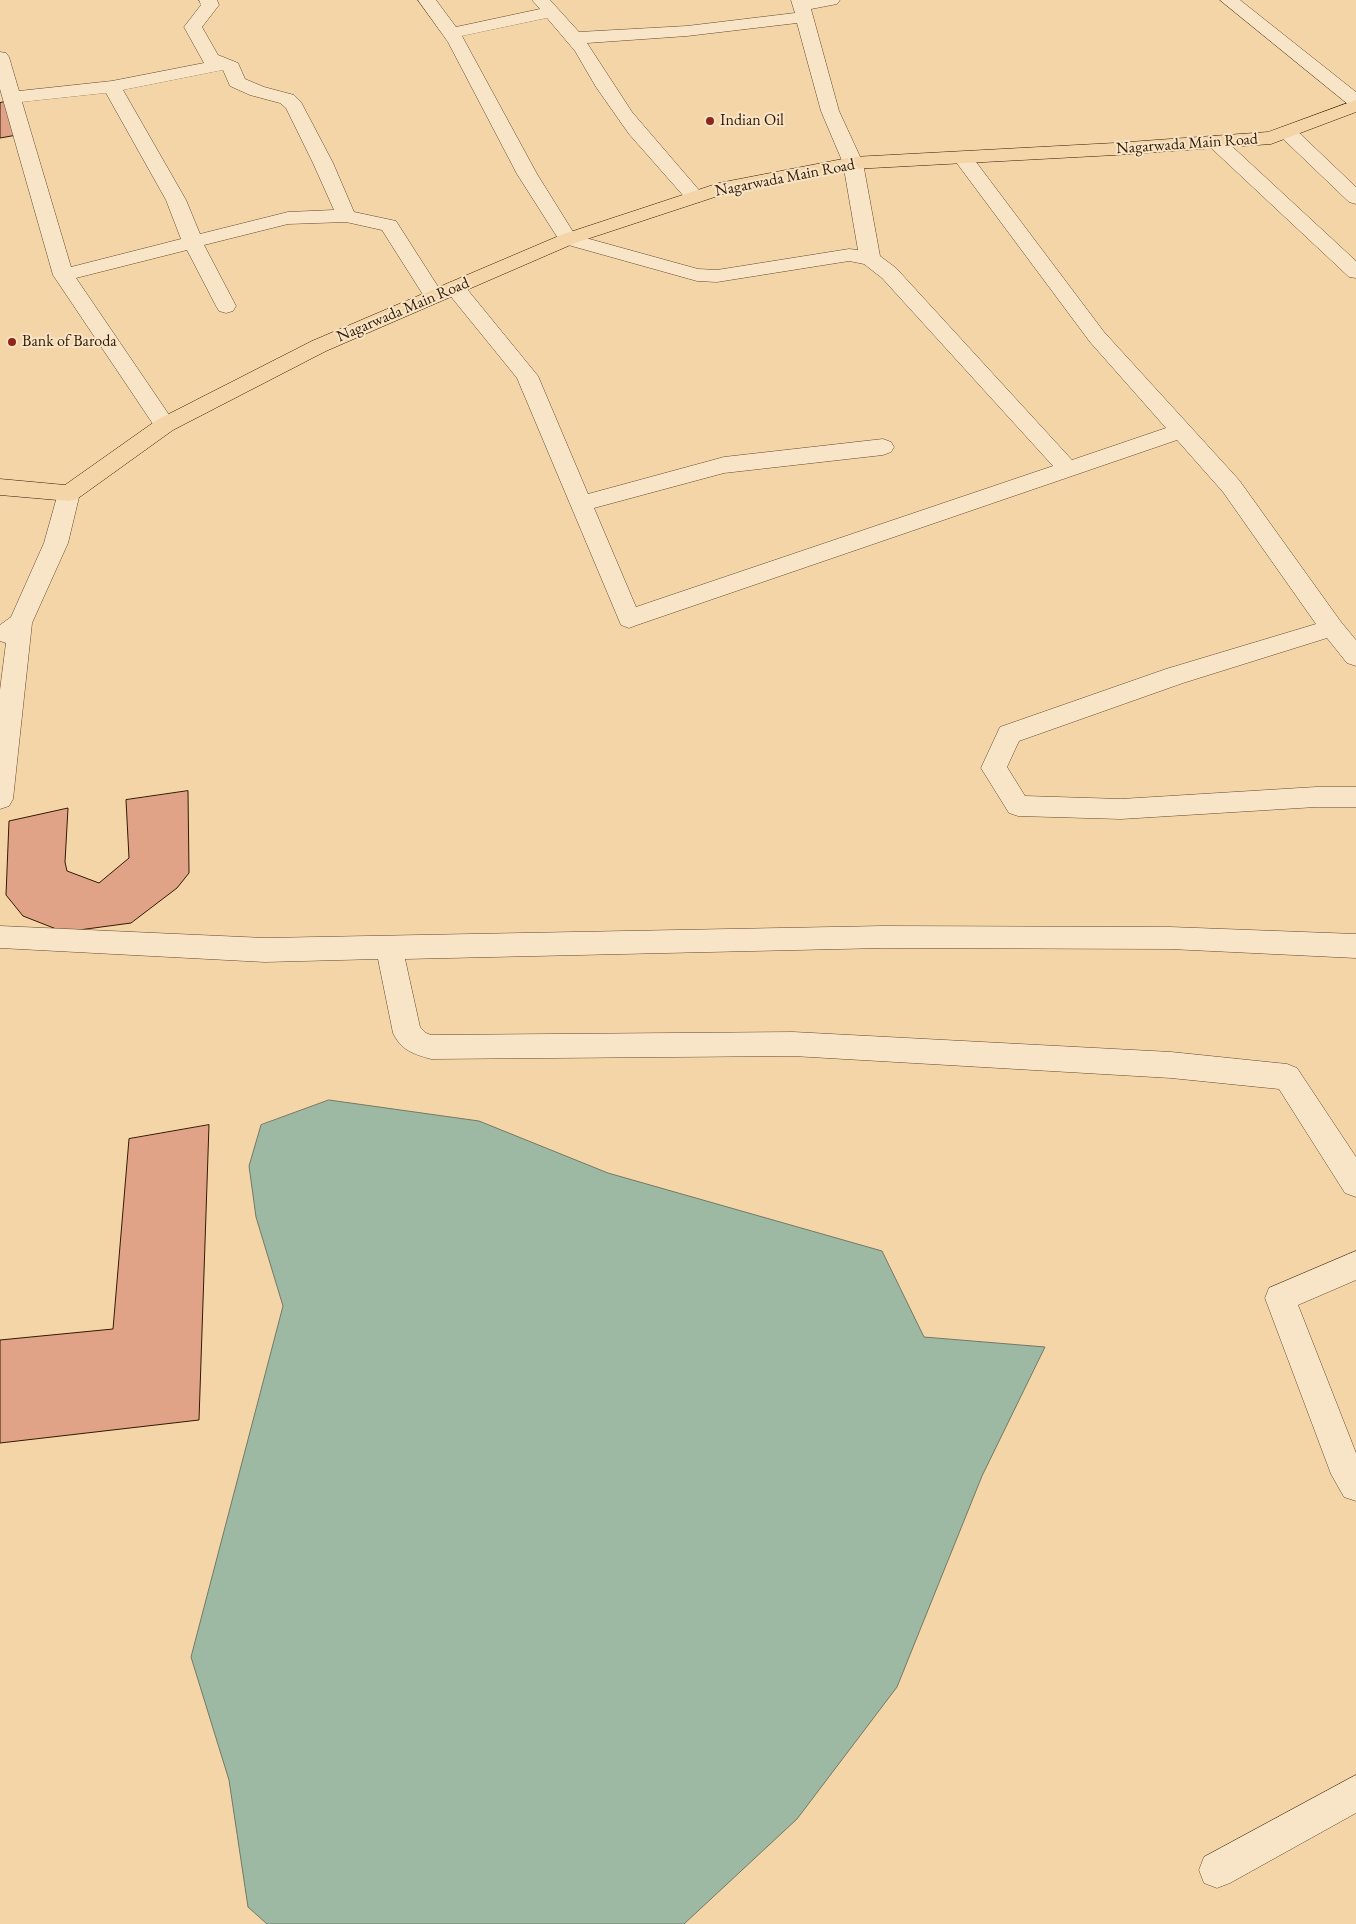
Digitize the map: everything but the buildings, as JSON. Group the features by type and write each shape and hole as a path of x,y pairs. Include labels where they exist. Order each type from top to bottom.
{"main road":[{"name":"Nagarwada Main Road","path":"68,493 165,425 318,346 568,239 726,187 853,163 962,158 1271,138 1356,106"},
{"path":"0,487 68,493"}],"street":[{"path":"208,0 210,5 193,27 211,59 232,67 237,82 257,91 287,99 294,106 323,163 346,216"},
{"path":"427,0 451,33 527,174 568,239 697,275 717,276 849,255 870,259 889,273 1068,469"},
{"path":"574,38 688,31 831,0"},
{"path":"1229,0 1356,101"},
{"path":"451,33 546,6 585,50 605,87 656,156 695,197"},
{"path":"802,7 830,111 853,163 870,259"},
{"path":"0,58 63,275 165,425"},
{"path":"12,97 112,87 225,64"},
{"path":"112,87 176,200 193,243 226,306"},
{"path":"1287,132 1356,198"},
{"path":"1216,142 1356,272"},
{"path":"962,158 1097,337 1231,486 1332,628 1356,657"},
{"path":"63,275 288,218 346,216 389,225 444,292 527,376 629,619 1181,431"},
{"path":"581,504 724,465 883,447"},
{"path":"0,800 20,623 56,543 68,493"},
{"path":"0,638 20,623"},
{"path":"1332,628 1175,676 1009,734 994,768 1018,806 1121,809 1316,797 1356,797"},
{"path":"0,937 265,950 883,937 1170,938 1356,946"},
{"path":"389,947 407,1033 417,1043 431,1048 793,1044 1171,1065 1288,1077 1356,1182"},
{"path":"1356,1265 1280,1298 1347,1440 1344,1462 1356,1485"},
{"path":"1217,1870 1356,1793"}],"shaded area":[{"path":"329,1100 479,1121 608,1173 882,1251 924,1337 1045,1347 982,1476 897,1687 797,1819 684,1924 267,1924 248,1907 229,1780 191,1657 283,1306 256,1217 249,1166 261,1125"}],"place":[{"name":"Indian Oil","path":"710,121"},
{"name":"Bank of Baroda","path":"12,342"}]}
